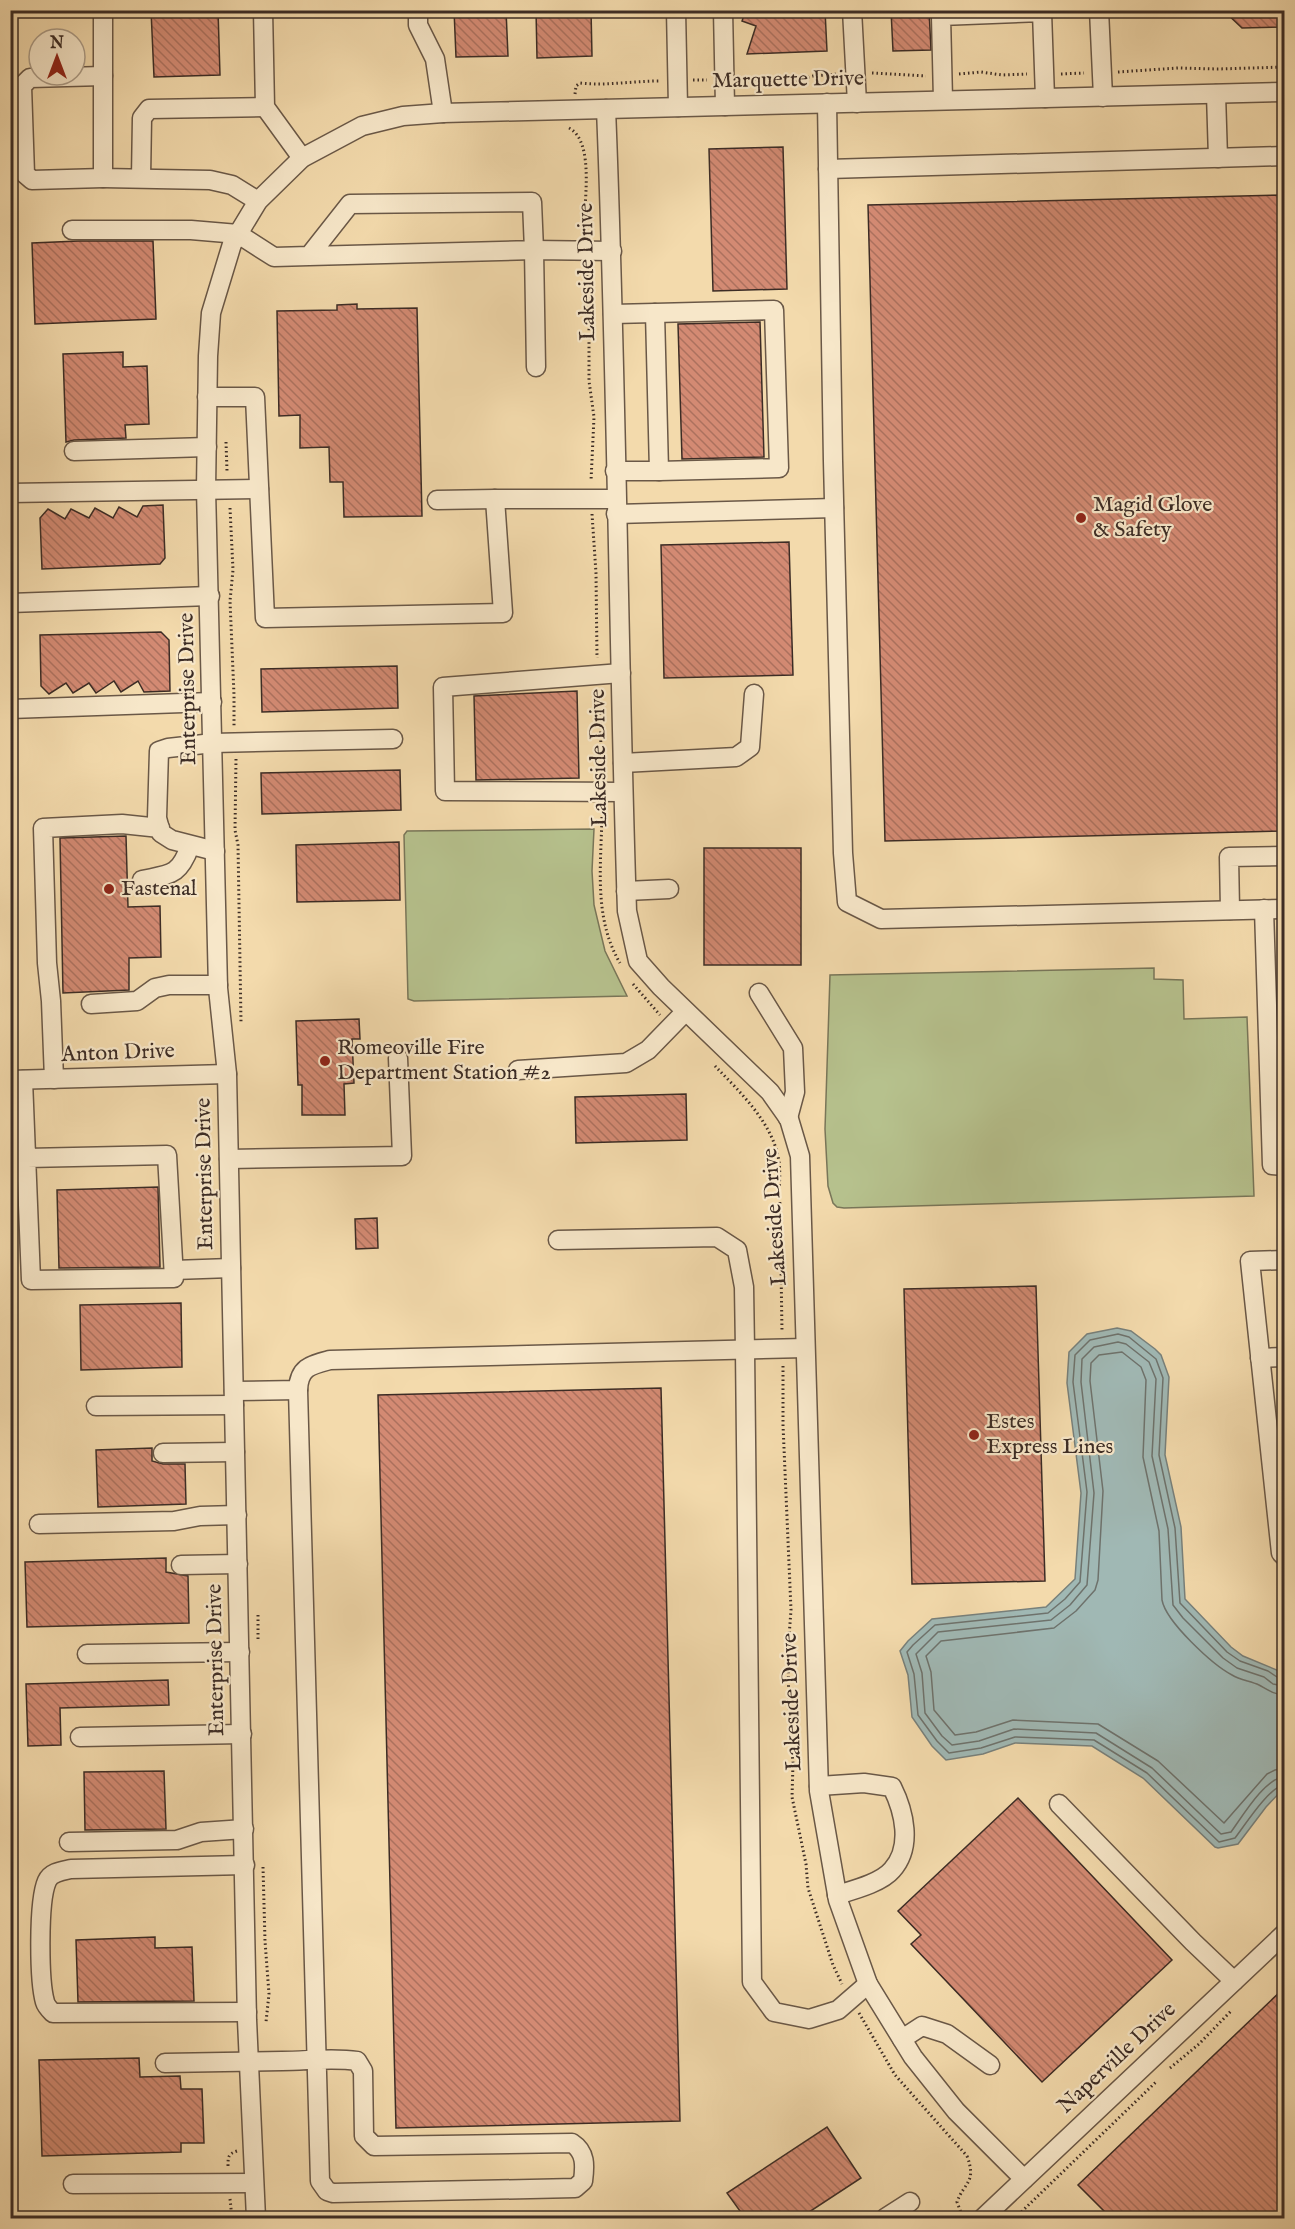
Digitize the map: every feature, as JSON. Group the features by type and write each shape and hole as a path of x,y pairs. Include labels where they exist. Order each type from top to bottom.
{"street":[{"path":"103,10 104,178"},
{"path":"263,10 265,107 302,158"},
{"path":"418,10 418,25 435,59 443,113"},
{"path":"676,10 678,107"},
{"path":"723,10 725,106"},
{"path":"852,10 858,103"},
{"path":"1099,10 1103,97"},
{"path":"943,100 941,16 1042,12 1045,98"},
{"path":"103,76 30,78 22,86 25,174 32,180 104,178 210,180 232,185 258,201"},
{"name":"Marquette Drive","path":"302,158 362,126 403,116 443,113 1284,92"},
{"path":"1216,94 1218,158"},
{"path":"827,103 834,508 843,853 847,902 881,919 1284,909"},
{"path":"141,178 142,118 149,110 265,107"},
{"name":"Lakeside Drive","path":"606,109 612,250 615,471 627,910 638,961 685,1012 770,1092 788,1118 800,1156 819,1786 837,1895 868,1984 913,2057 956,2111 1024,2179"},
{"path":"828,169 1284,156"},
{"name":"Enterprise Drive","path":"256,2218 247,2012 254,1862 244,1829 229,1160 226,1074 218,985 206,489 207,397 212,313 232,244 258,201 302,158"},
{"path":"309,256 350,204 532,202 536,367"},
{"path":"72,230 191,230 238,234 274,257 612,250"},
{"path":"613,314 774,310 779,468 615,471"},
{"path":"655,313 659,471"},
{"path":"207,397 255,397 265,618 503,613 495,500"},
{"path":"74,451 207,447"},
{"path":"10,493 259,489"},
{"path":"437,500 591,499 616,506 834,508"},
{"path":"10,603 210,596"},
{"path":"621,673 443,687 445,791 623,792"},
{"path":"623,763 736,757 750,747 754,694"},
{"path":"10,709 212,702"},
{"path":"215,851 172,840 161,833 158,823 159,751 168,747 213,743 393,739"},
{"path":"54,1079 47,963 43,828 158,823"},
{"path":"142,880 176,871 184,862 190,846"},
{"path":"1230,910 1229,857 1284,856"},
{"path":"626,891 669,890"},
{"path":"1264,909 1272,1165 1284,1166"},
{"path":"91,1004 137,1001 155,988 169,985 218,985"},
{"path":"759,993 793,1048 795,1092 788,1118"},
{"path":"518,1070 626,1063 648,1050 685,1012"},
{"path":"229,1160 402,1156 398,1058"},
{"name":"Anton Drive","path":"17,1080 226,1074"},
{"path":"17,1080 27,1158 31,1280 174,1278 167,1155 27,1158"},
{"path":"558,1239 717,1237 737,1250 744,1287 752,1982 774,2012 809,2019 838,2010 868,1984"},
{"path":"1284,1260 1250,1261 1281,1553 1284,1556"},
{"path":"174,1270 231,1268"},
{"path":"165,2062 315,2060 357,2061 363,2071 364,2136 374,2146 572,2143 579,2147 583,2155 583,2181 575,2188 333,2193 327,2191 320,2181 315,2060 299,1378 309,1365 330,1360 805,1348"},
{"path":"1260,1358 1284,1358"},
{"path":"96,1406 234,1398 298,1390"},
{"path":"163,1453 235,1452"},
{"path":"39,1524 174,1521 200,1516 237,1515"},
{"path":"181,1565 238,1564"},
{"path":"87,1654 240,1652"},
{"path":"80,1737 242,1734"},
{"path":"819,1786 864,1783 892,1787 902,1806 905,1848 892,1871 869,1884 837,1895"},
{"path":"1059,1804 1234,1981"},
{"path":"69,1842 177,1840 201,1832 244,1829"},
{"path":"247,2012 53,2013 45,2004 42,1981 42,1900 48,1879 56,1873 71,1869 254,1862"},
{"name":"Naperville Drive","path":"982,2218 1284,1934"},
{"path":"902,2039 922,2026 947,2034 990,2065"},
{"path":"73,2184 253,2183"},
{"path":"885,2218 910,2202"}],"path":[{"path":"575,110 575,90 580,83 601,86 637,81 796,81 813,76 856,74 942,76 981,72 1002,75 1102,73 1178,68 1284,67"},
{"path":"567,127 575,131 583,143 586,192 585,250 589,298 588,370 594,417 590,470 596,573 597,675 601,705 600,868 603,916 609,944 625,971"},
{"path":"226,436 233,570 230,601 233,724 236,742 235,831 238,845 242,1029"},
{"path":"631,980 637,990 672,1026"},
{"path":"711,1062 758,1115 780,1163 778,1189 791,1610 788,1660 793,1763 792,1797 806,1864 808,1888 833,1965 850,1999 895,2075 967,2156 971,2166 970,2181 957,2202 963,2218"},
{"path":"257,1612 258,1648"},
{"path":"254,1862 269,1994 266,2029"},
{"path":"1167,2071 1199,2044 1231,2010"},
{"path":"1015,2218 1159,2078"},
{"path":"231,2218 228,2157 230,2154 252,2146"}],"green space":[{"path":"594,829 592,871 594,905 605,951 627,996 414,1001 408,999 404,835 407,831"},
{"path":"1154,968 1154,979 1183,980 1184,1019 1247,1017 1254,1196 844,1208 837,1207 833,1203 828,1186 825,1129 830,975"}],"water":[{"path":"1117,1328 1131,1331 1155,1349 1161,1355 1169,1377 1165,1455 1181,1527 1185,1599 1231,1647 1243,1656 1284,1673 1284,1788 1266,1807 1238,1844 1215,1847 1143,1778 1092,1746 1015,1743 983,1754 946,1760 932,1746 912,1717 908,1675 900,1651 932,1619 1046,1607 1075,1579 1081,1493 1067,1383 1069,1352 1087,1334"}],"building":[{"path":"151,10 218,10 220,75 154,77"},
{"path":"454,10 506,10 508,56 456,57"},
{"path":"536,10 591,10 592,56 537,58"},
{"path":"746,10 825,10 827,51 747,54 756,26 742,21"},
{"path":"891,10 929,10 931,50 893,51"},
{"path":"1223,10 1284,10 1284,27 1242,28"},
{"path":"783,147 787,289 713,291 709,149"},
{"name":"Magid Glove & Safety","path":"1284,195 1284,831 885,841 868,205"},
{"path":"153,241 156,319 35,324 32,243"},
{"path":"357,304 357,309 417,308 422,516 344,517 343,482 330,482 329,447 300,448 300,415 279,416 277,311 337,310 337,305"},
{"path":"760,322 764,457 682,459 678,324"},
{"path":"123,352 123,367 147,366 149,424 125,425 126,438 66,442 63,354"},
{"path":"163,505 165,558 160,564 42,569 40,518 48,509 65,519 71,509 89,518 95,508 113,518 119,507 137,517 143,506"},
{"path":"789,542 793,675 664,678 661,545"},
{"path":"161,632 169,640 170,691 144,692 138,681 121,692 114,681 96,693 89,683 73,693 66,683 49,694 41,686 40,635"},
{"path":"397,666 398,708 262,712 261,669"},
{"path":"577,691 579,778 476,780 474,696"},
{"path":"400,770 401,810 262,814 261,773"},
{"path":"126,836 128,907 160,906 161,957 129,958 129,990 63,993 60,838"},
{"path":"399,842 400,900 297,902 296,845"},
{"path":"704,848 801,848 801,965 704,965"},
{"name":"Romeoville Fire Department Station #2","path":"359,1019 360,1039 352,1039 354,1083 344,1084 345,1115 302,1115 302,1085 298,1085 296,1021"},
{"path":"686,1094 687,1140 576,1143 575,1097"},
{"path":"158,1187 160,1267 59,1268 57,1190"},
{"path":"377,1218 378,1248 356,1249 355,1219"},
{"name":"Estes Express Lines","path":"1036,1286 1045,1581 912,1584 904,1289"},
{"path":"181,1303 182,1367 81,1370 80,1305"},
{"path":"661,1388 680,2121 396,2128 378,1395"},
{"path":"152,1448 152,1461 163,1464 185,1464 186,1504 98,1507 96,1450"},
{"path":"166,1558 166,1572 188,1576 189,1623 27,1627 25,1562"},
{"path":"168,1680 169,1705 60,1708 61,1745 28,1746 26,1684"},
{"path":"164,1771 166,1829 85,1830 84,1772"},
{"path":"1018,1798 1172,1960 1042,2082 911,1944 921,1935 898,1911"},
{"path":"155,1937 155,1948 192,1947 194,2001 78,2002 76,1940"},
{"path":"1284,1988 1284,2218 1111,2218 1078,2185"},
{"path":"139,2058 140,2077 180,2076 181,2089 202,2089 204,2143 181,2143 181,2152 42,2156 39,2060"},
{"path":"827,2127 861,2178 800,2218 745,2218 727,2193"}],"place":[{"name":"Magid Glove & Safety","path":"1081,518"},
{"name":"Fastenal","path":"109,889"},
{"name":"Romeoville Fire Department Station #2","path":"325,1061"},
{"name":"Estes Express Lines","path":"974,1435"}]}
